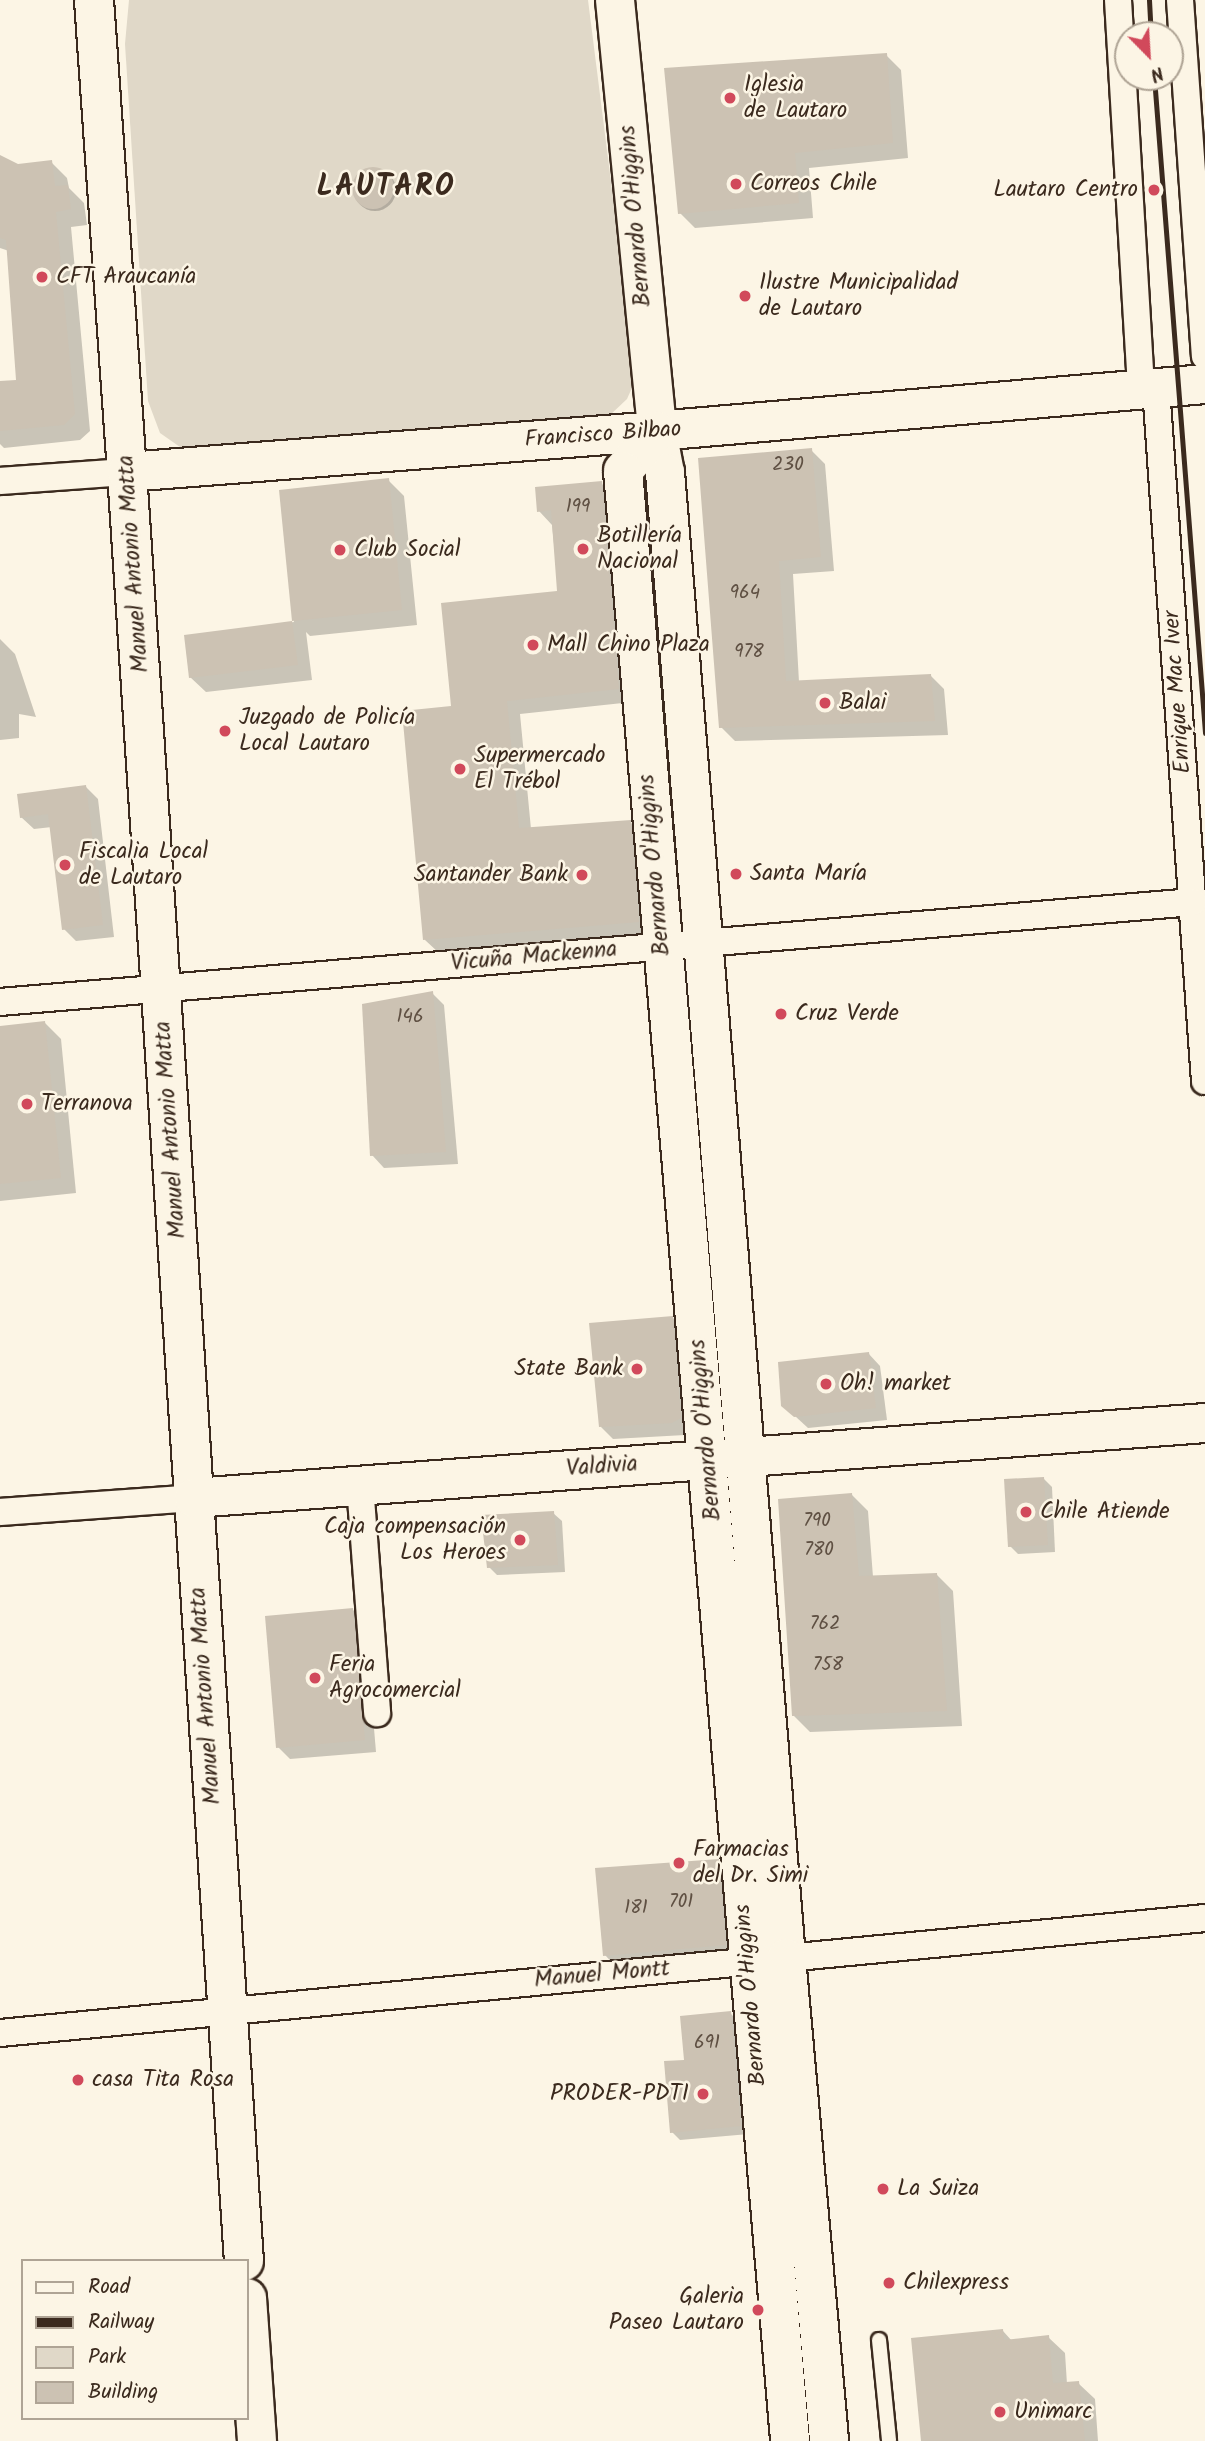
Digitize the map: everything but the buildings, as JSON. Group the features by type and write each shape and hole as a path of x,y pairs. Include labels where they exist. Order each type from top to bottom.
{"main road":[{"name":"Manuel Antonio Matta","path":"94,0 162,989 244,2259"},
{"name":"Bernardo O'Higgins","path":"615,0 657,432 665,472 705,943 748,1962 790,2441"},
{"name":"Francisco Bilbao","path":"127,472 657,432 1205,384"},
{"name":"Bernardo O'Higgins","path":"657,432 623,471 662,946 727,1458 786,1958 829,2441"},
{"name":"Valdivia","path":"194,1498 1205,1423"},
{"path":"248,2312 257,2441"}],"street":[{"name":"Enrique Mac Iver","path":"1118,0 1148,388 1193,902 1205,1081"},
{"path":"1180,0 1205,355"},
{"name":"Francisco Bilbao","path":"0,481 127,472"},
{"name":"Vicuña Mackenna","path":"0,1002 1193,902"},
{"path":"360,1485 377,1713"},
{"name":"Valdivia","path":"0,1512 194,1498"},
{"name":"Manuel Montt","path":"0,2033 1205,1919"}],"lane":[{"path":"879,2340 889,2441"}],"green space":[{"path":"129,0 588,0 633,356 635,381 627,399 608,417 204,451 180,447 160,433 148,401 125,44"}],"railway":[{"path":"1149,0 1150,21"},
{"path":"1155,91 1205,733"}],"place":[{"name":"Iglesia de Lautaro","path":"730,98"},
{"name":"Correos Chile","path":"736,184"},
{"name":"Lautaro Centro","path":"1154,190"},
{"name":"CFT Araucanía","path":"42,277"},
{"name":"Ilustre Municipalidad de Lautaro","path":"745,296"},
{"name":"Botillería Nacional","path":"583,549"},
{"name":"Club Social","path":"340,550"},
{"name":"Mall Chino Plaza","path":"533,645"},
{"name":"Balai","path":"825,703"},
{"name":"Juzgado de Policía Local Lautaro","path":"225,731"},
{"name":"Supermercado El Trébol","path":"460,769"},
{"name":"Fiscalia Local de Lautaro","path":"65,865"},
{"name":"Santa María","path":"736,874"},
{"name":"Santander Bank","path":"582,875"},
{"name":"Cruz Verde","path":"781,1014"},
{"name":"Terranova","path":"27,1104"},
{"name":"State Bank","path":"637,1369"},
{"name":"Oh! market","path":"826,1384"},
{"name":"Chile Atiende","path":"1026,1512"},
{"name":"Caja compensación Los Heroes","path":"520,1540"},
{"name":"Feria Agrocomercial","path":"315,1678"},
{"name":"Farmacias del Dr. Simi","path":"679,1863"},
{"name":"casa Tita Rosa","path":"78,2080"},
{"name":"PRODER-PDTI","path":"703,2094"},
{"name":"La Suiza","path":"883,2189"},
{"name":"Chilexpress","path":"889,2283"},
{"name":"Galeria Paseo Lautaro","path":"758,2310"},
{"name":"Unimarc","path":"1000,2412"}],"district":[{"name":"LAUTARO","path":"386,187"}]}
